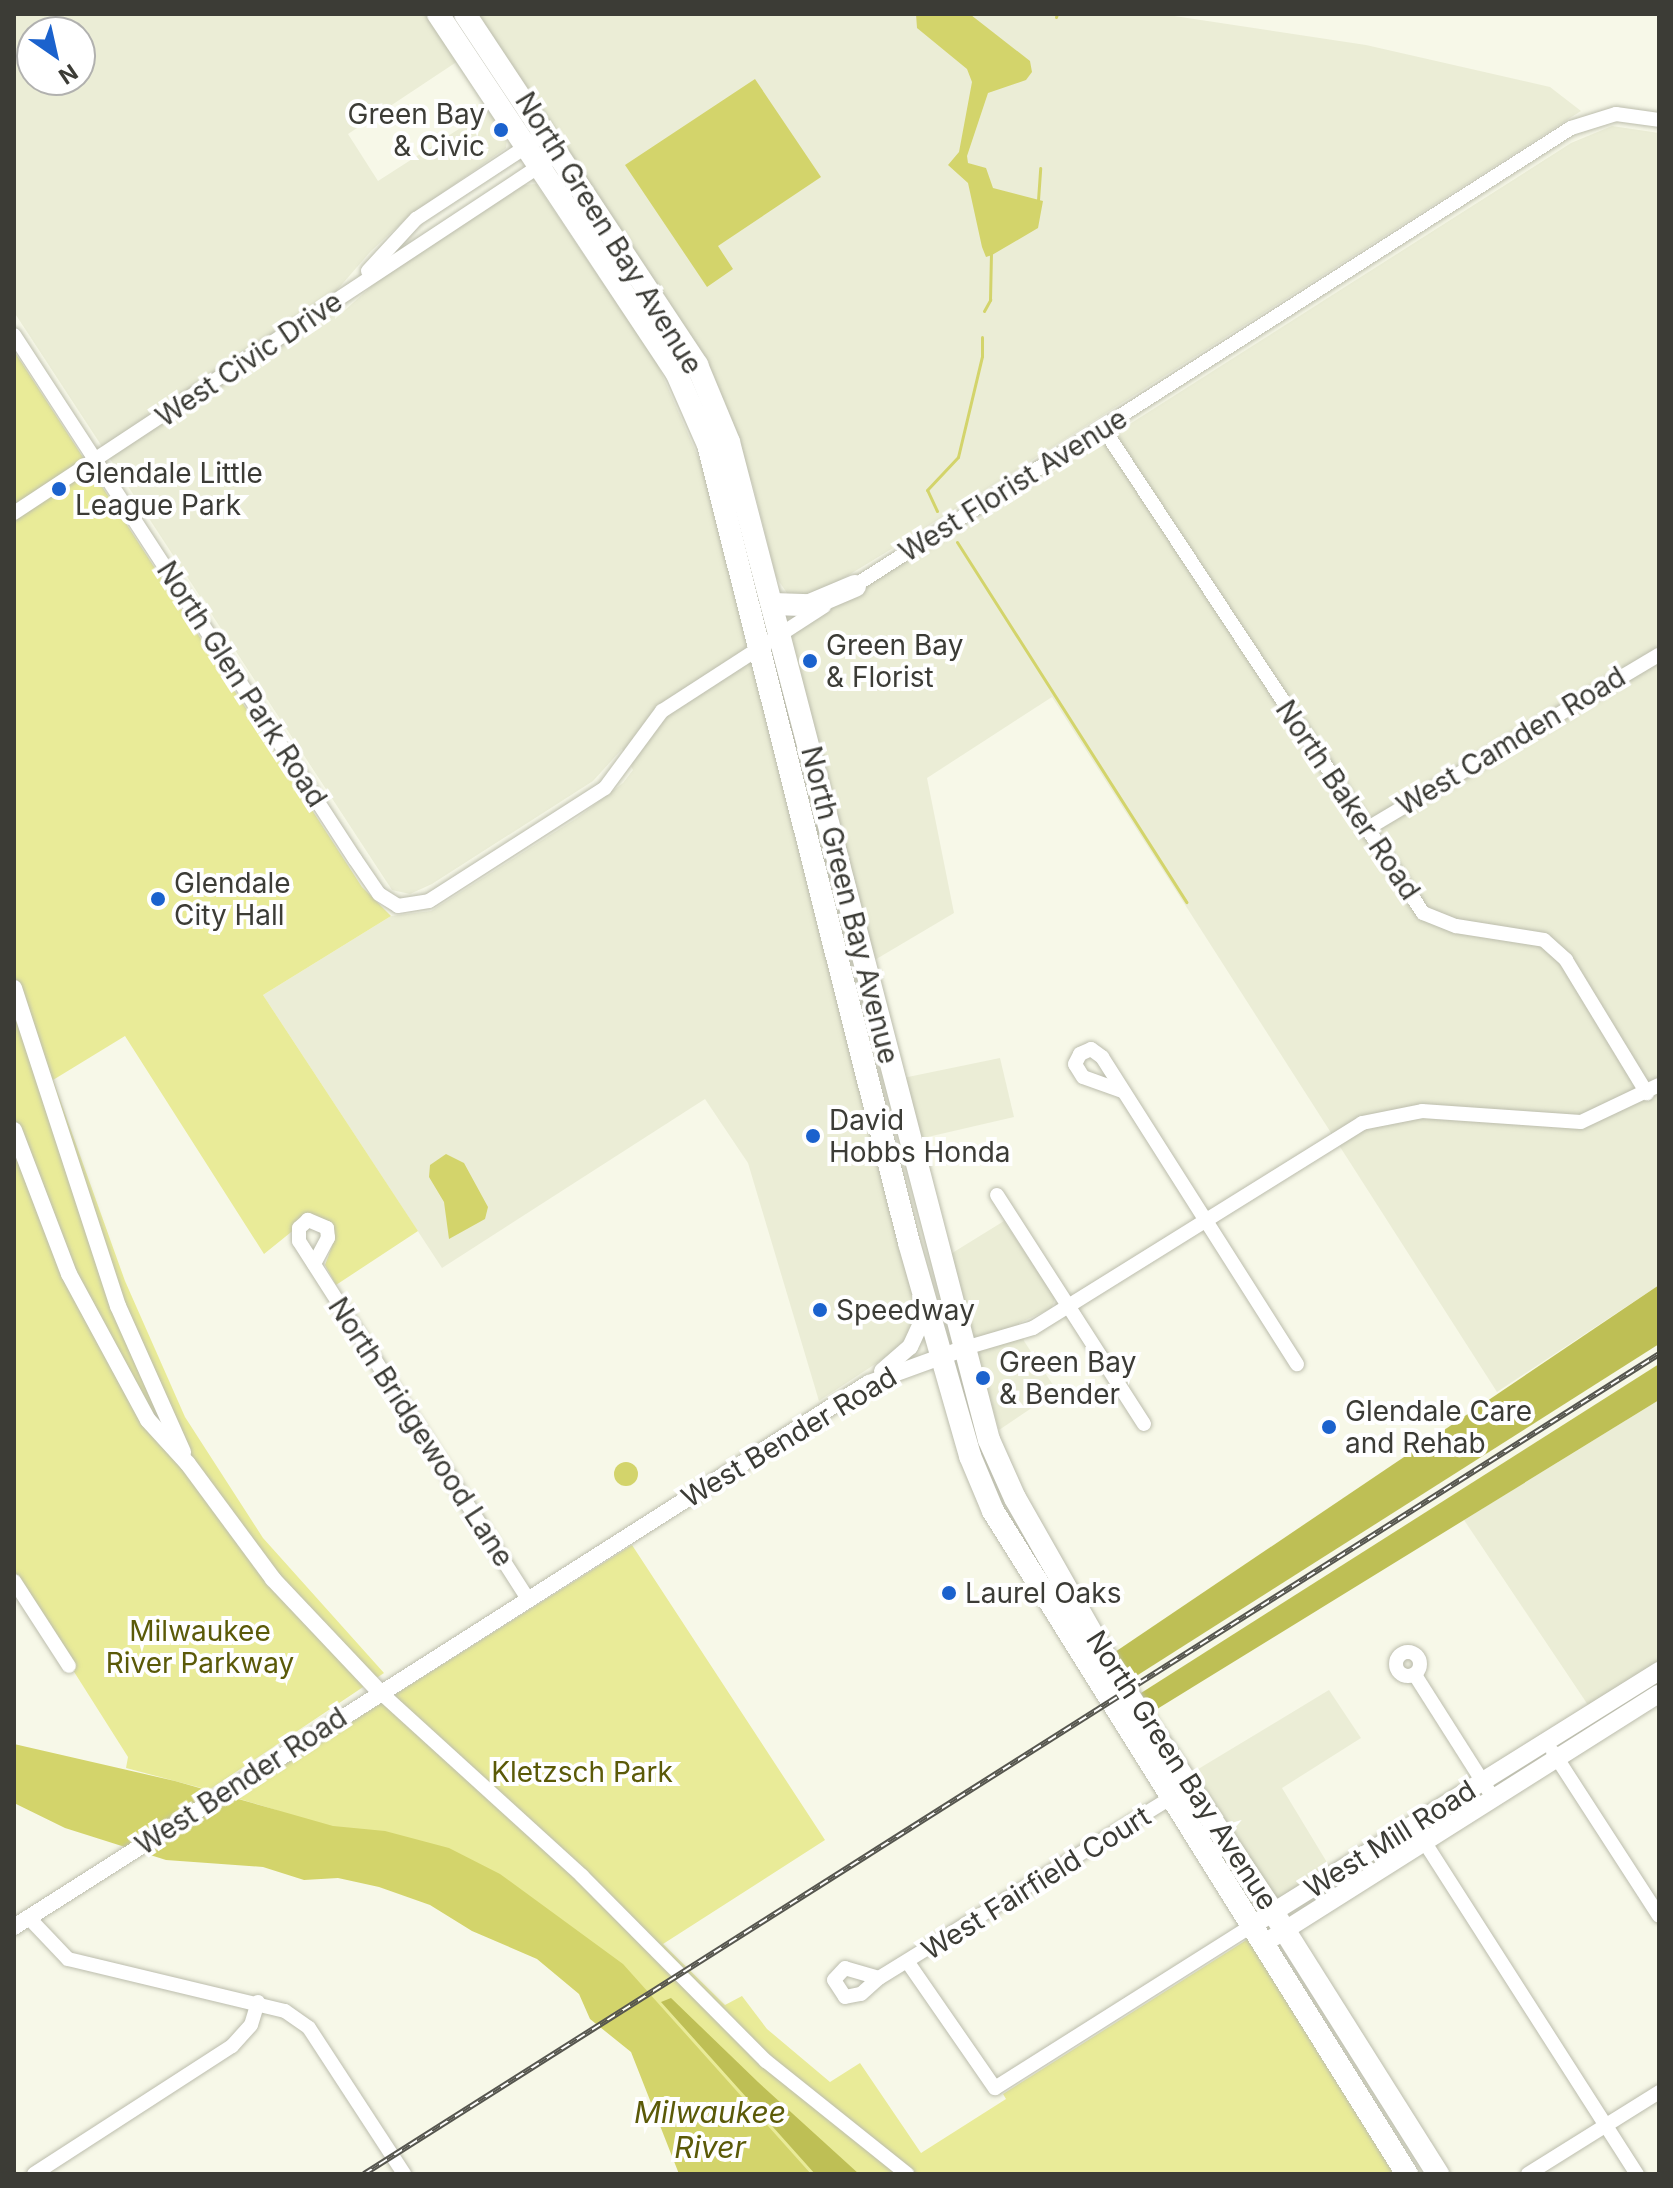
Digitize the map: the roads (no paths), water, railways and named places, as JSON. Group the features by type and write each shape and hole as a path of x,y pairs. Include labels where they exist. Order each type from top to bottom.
{"main road":[{"name":"North Green Bay Avenue","path":"438,14 676,372 708,445 760,647 784,755 927,1310 993,1511 1113,1695 1171,1798 1407,2174"},
{"name":"North Green Bay Avenue","path":"465,14 560,153 697,365 729,442 989,1440 1015,1498 1119,1681 1191,1785 1438,2174"},
{"path":"773,604 810,605 855,586"},
{"path":"784,755 811,748"},
{"path":"790,778 816,771"},
{"name":"West Mill Road","path":"1257,1935 1414,1825 1659,1671"},
{"name":"West Mill Road","path":"1279,1921 1424,1842 1659,1694"}],"street":[{"name":"West Florist Avenue","path":"398,906 429,901 605,788 662,711 1571,128 1616,114 1659,120"},
{"name":"West Civic Drive","path":"14,513 324,313 361,281 416,219 546,132"},
{"name":"West Civic Drive","path":"361,281 560,153"},
{"name":"North Glen Park Road","path":"14,335 355,859 379,894 398,906"},
{"name":"North Baker Road","path":"1103,428 1365,830 1423,913 1456,926 1544,940 1566,960 1653,1089"},
{"name":"West Camden Road","path":"1365,830 1659,655"},
{"path":"14,988 118,1306 188,1464"},
{"name":"West Bender Road","path":"21,1922 869,1383 940,1356 1033,1328 1345,1131 1379,1117 1422,1111 1559,1124 1601,1117 1653,1089"},
{"path":"1122,1091 1297,1364"},
{"path":"14,1130 41,1208 91,1321 148,1420 188,1464 273,1579 380,1692 582,1876 766,2061 907,2174"},
{"path":"997,1195 1144,1424"},
{"name":"North Bridgewood Lane","path":"314,1264 528,1599"},
{"path":"869,1383 910,1347 927,1310"},
{"path":"14,1581 69,1666"},
{"path":"1415,1675 1493,1798"},
{"path":"1546,1742 1659,1916"},
{"name":"West Fairfield Court","path":"879,1978 909,1964 1191,1785"},
{"path":"1414,1825 1637,2174"},
{"path":"21,1922 68,1959 258,2002 285,2011 309,2028 404,2174"},
{"name":"West Mill Road","path":"909,1964 989,2086 1001,2086 1257,1935"},
{"path":"34,2174 232,2046 251,2025 258,2002"},
{"path":"1528,2174 1659,2092"}],"water":[{"path":"916,14 971,15 1030,61 1032,72 1026,80 988,93 967,156 968,163 986,168 993,188 1043,201 1038,228 986,257 968,183 948,165 959,152 972,82 967,69 917,28"},
{"path":"755,79 821,177 718,246 733,269 707,287 625,165"},
{"path":"446,1154 464,1163 488,1207 485,1219 449,1239 444,1202 429,1177 430,1165"},
{"path":"626,1462 635,1465 638,1474 635,1483 626,1486 617,1483 614,1474 617,1465"},
{"name":"Milwaukee River","path":"14,1744 175,1781 333,1826 385,1831 449,1848 500,1874 623,1964 811,2174 679,2174 631,2052 590,2019 579,1994 537,1959 472,1931 430,1905 379,1887 338,1878 304,1880 263,1867 166,1860 65,1828 14,1803"}],"waterway":[{"path":"1038,200 1040,168"},
{"path":"984,311 990,300 991,254"},
{"path":"937,511 927,490 958,457 982,356 982,337"},
{"path":"957,542 1186,902"}],"railway":[{"path":"364,2174 1659,1354"}],"place":[{"name":"Green Bay & Civic","path":"501,130"},
{"name":"Glendale Little League Park","path":"59,489"},
{"name":"Green Bay & Florist","path":"810,661"},
{"name":"Glendale City Hall","path":"158,899"},
{"name":"David Hobbs Honda","path":"813,1136"},
{"name":"Speedway","path":"820,1310"},
{"name":"Green Bay & Bender","path":"983,1378"},
{"name":"Glendale Care and Rehab","path":"1329,1427"},
{"name":"Laurel Oaks","path":"949,1593"}],"park label":[{"name":"Milwaukee River Parkway","path":"200,1647"},
{"name":"Kletzsch Park","path":"582,1772"}]}
